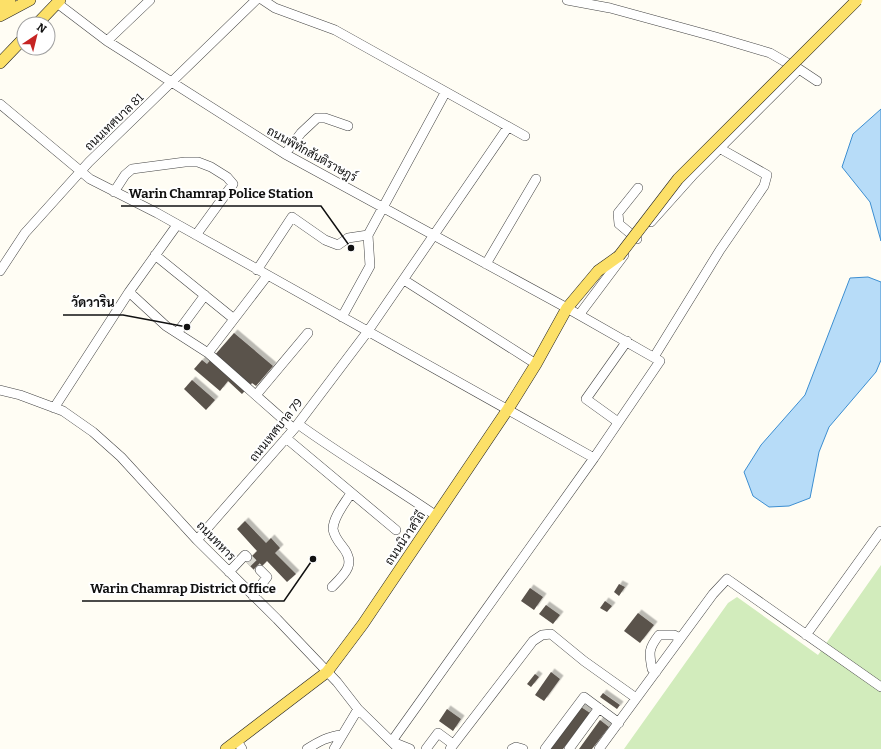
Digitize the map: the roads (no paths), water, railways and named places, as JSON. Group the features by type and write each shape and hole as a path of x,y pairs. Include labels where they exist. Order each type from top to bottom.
{"main road":[{"path":"0,6 10,0"},
{"path":"0,16 30,0"},
{"name":"ถนนนิวาสวิถี","path":"226,749 239,745 327,672 363,624 435,515 508,409 536,364 567,308 598,271 619,256 678,179 857,0"},
{"path":"45,16 58,2"},
{"path":"0,63 16,46"}],"street":[{"path":"106,41 150,0"},
{"name":"ถนนเทศบาล 81","path":"0,271 25,233 81,171 256,0"},
{"path":"263,0 275,8 334,30 525,136"},
{"path":"567,0 610,8 716,36 770,53 817,81"},
{"name":"ถนนพิทักสันติราษฎร์","path":"58,2 106,41 285,154 654,357"},
{"path":"579,315 637,239 669,202 799,69"},
{"path":"342,317 370,266 368,235 446,93"},
{"path":"0,104 90,179 177,224 594,458"},
{"path":"285,154 301,134 317,118 325,118 348,126"},
{"name":"ถนนเทศบาล 79","path":"197,540 296,426 368,332 508,127"},
{"path":"392,741 594,458 660,361 654,357 720,250 764,186 766,175 722,149"},
{"path":"114,192 127,172 136,168 185,162 198,162 211,167 227,177 233,184 196,235"},
{"path":"486,264 536,179"},
{"path":"637,239 618,224 618,213 638,188"},
{"path":"257,270 292,218 325,240 338,245 348,238 368,235"},
{"path":"54,408 129,292 177,224"},
{"path":"155,254 234,319"},
{"path":"208,353 268,276"},
{"path":"404,280 536,364"},
{"path":"129,292 166,326 208,353 256,395 296,426 385,481 435,515"},
{"path":"177,333 205,295"},
{"path":"256,395 308,333"},
{"path":"618,422 586,399 627,341"},
{"name":"ถนนทหาร","path":"0,390 20,395 63,411 93,432 115,452 197,540 327,672 358,709 392,741"},
{"path":"286,438 396,530"},
{"path":"332,587 344,575 349,565 349,555 335,537 333,528 336,518 351,493"},
{"path":"806,635 881,530"},
{"path":"229,572 245,555 247,557"},
{"path":"253,596 267,577 260,570"},
{"path":"599,749 713,594 727,579 881,687"},
{"path":"426,749 438,733 452,747 533,641 542,636 551,634 584,661 636,698"},
{"path":"656,672 652,669 649,652 654,642 659,635 674,635 680,638"},
{"path":"545,749 584,697 619,723"},
{"path":"569,749 599,708"},
{"path":"334,749 358,709"},
{"path":"307,749 319,741 333,736 342,735"},
{"path":"392,741 399,749"},
{"path":"392,741 410,749"},
{"path":"512,749 516,747 523,749"}],"water":[{"path":"881,109 881,241 870,202 842,167 853,134"},
{"path":"868,277 881,282 881,360 876,372 829,427 819,452 810,498 789,506 769,507 753,496 744,472 761,445 805,395 850,278"}],"tunnel":[{"path":"247,557 260,570"}],"place":[{"name":"Warin Chamrap Police Station","path":"351,248"},
{"name":"วัดวาริน","path":"187,327"},
{"name":"Warin Chamrap District Office","path":"313,559"}]}
